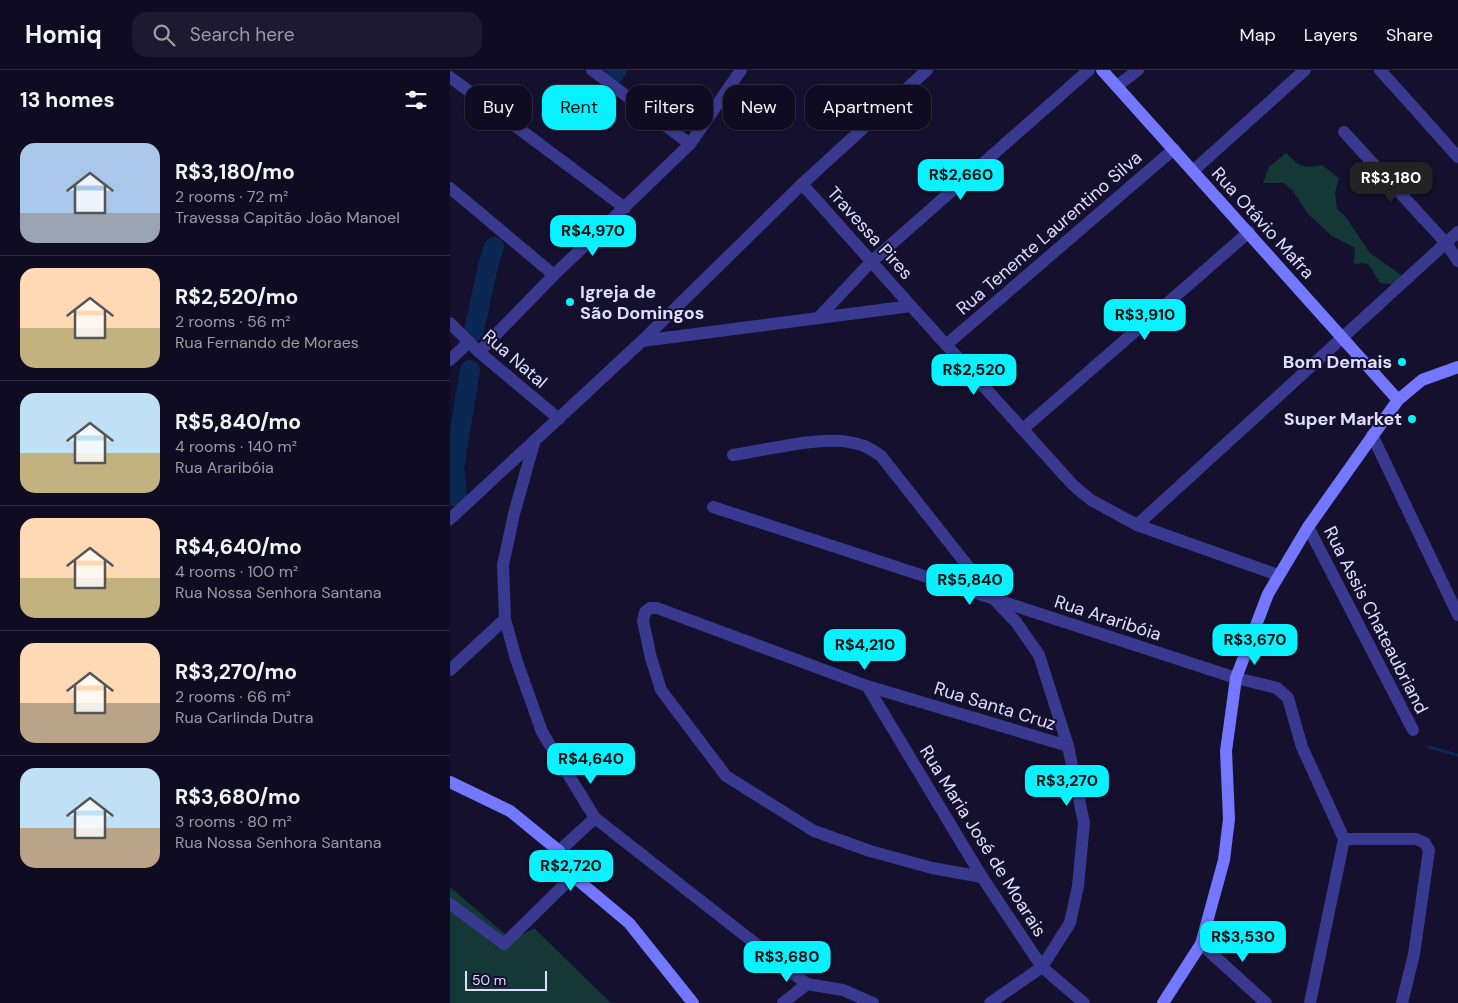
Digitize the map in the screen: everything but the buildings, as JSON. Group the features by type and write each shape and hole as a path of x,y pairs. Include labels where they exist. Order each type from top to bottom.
{"main road":[{"name":"Rua Otávio Mafra","path":"1102,70 1249,232 1340,338 1398,400"},
{"path":"1163,1003 1201,944 1224,860 1228,819 1226,751 1236,678 1256,622 1278,575 1308,527 1398,400 1422,380 1458,367"},
{"path":"450,782 510,811 559,851 574,876 629,923 693,1003"}],"street":[{"path":"592,70 690,144"},
{"path":"479,352 554,275 690,144 741,70"},
{"path":"450,520 642,341 802,184 926,70"},
{"path":"819,317 871,262 1089,70"},
{"path":"1117,86 1138,70"},
{"path":"1193,171 1305,70"},
{"path":"1380,70 1458,157"},
{"path":"450,77 625,208"},
{"path":"1344,132 1446,243 1458,261"},
{"name":"Rua Tenente Laurentino Silva","path":"946,345 1174,149"},
{"name":"Travessa Pires","path":"802,184 1073,485 1091,500 1137,525 1278,575"},
{"path":"450,188 554,275"},
{"path":"1023,429 1249,232"},
{"path":"1137,525 1458,232"},
{"path":"642,341 911,306"},
{"name":"Rua Natal","path":"450,323 479,352 559,419"},
{"path":"450,360 469,342"},
{"path":"1372,435 1458,615"},
{"path":"733,455 818,442 842,441 864,446 881,456 993,598 1016,622 1039,655 1068,746 1084,823 1078,886 1070,924 1042,967 990,1003"},
{"path":"534,443 514,514 503,566 505,619 516,660 542,732 595,818 807,984 842,990 873,1003"},
{"name":"Rua Araribóia","path":"713,507 1236,678 1277,688 1288,698 1302,747 1344,839"},
{"name":"Rua Assis Chateaubriand","path":"1308,527 1413,730"},
{"name":"Rua Santa Cruz","path":"982,877 915,863 814,832 726,776 662,690 651,658 643,621 645,612 650,608 657,608 867,686 1068,746"},
{"path":"450,670 505,619"},
{"name":"Rua Maria José de Moarais","path":"867,686 982,877 1042,967 1084,1003"},
{"path":"559,851 595,818"},
{"path":"1310,1003 1344,839 1416,839 1425,843 1429,850 1414,954 1402,1003"},
{"path":"450,904 504,944 574,876"},
{"path":"1201,944 1266,1003"},
{"path":"783,1003 807,984"}],"green space":[{"path":"1286,153 1298,164 1307,167 1322,165 1339,178 1335,193 1337,209 1345,216 1370,253 1401,275 1395,285 1380,283 1369,265 1364,263 1354,264 1355,248 1332,236 1308,214 1293,191 1284,183 1263,183 1269,167"},
{"path":"450,887 512,940 534,928 611,1003 450,1003"}],"waterway":[{"path":"614,74 617,70"},
{"path":"474,331 494,247"},
{"path":"457,497 454,468 470,370"},
{"path":"1429,747 1458,755"}],"place":[{"name":"Igreja de São Domingos","path":"570,302"},
{"name":"Bom Demais","path":"1402,362"},
{"name":"Super Market","path":"1412,419"}]}
